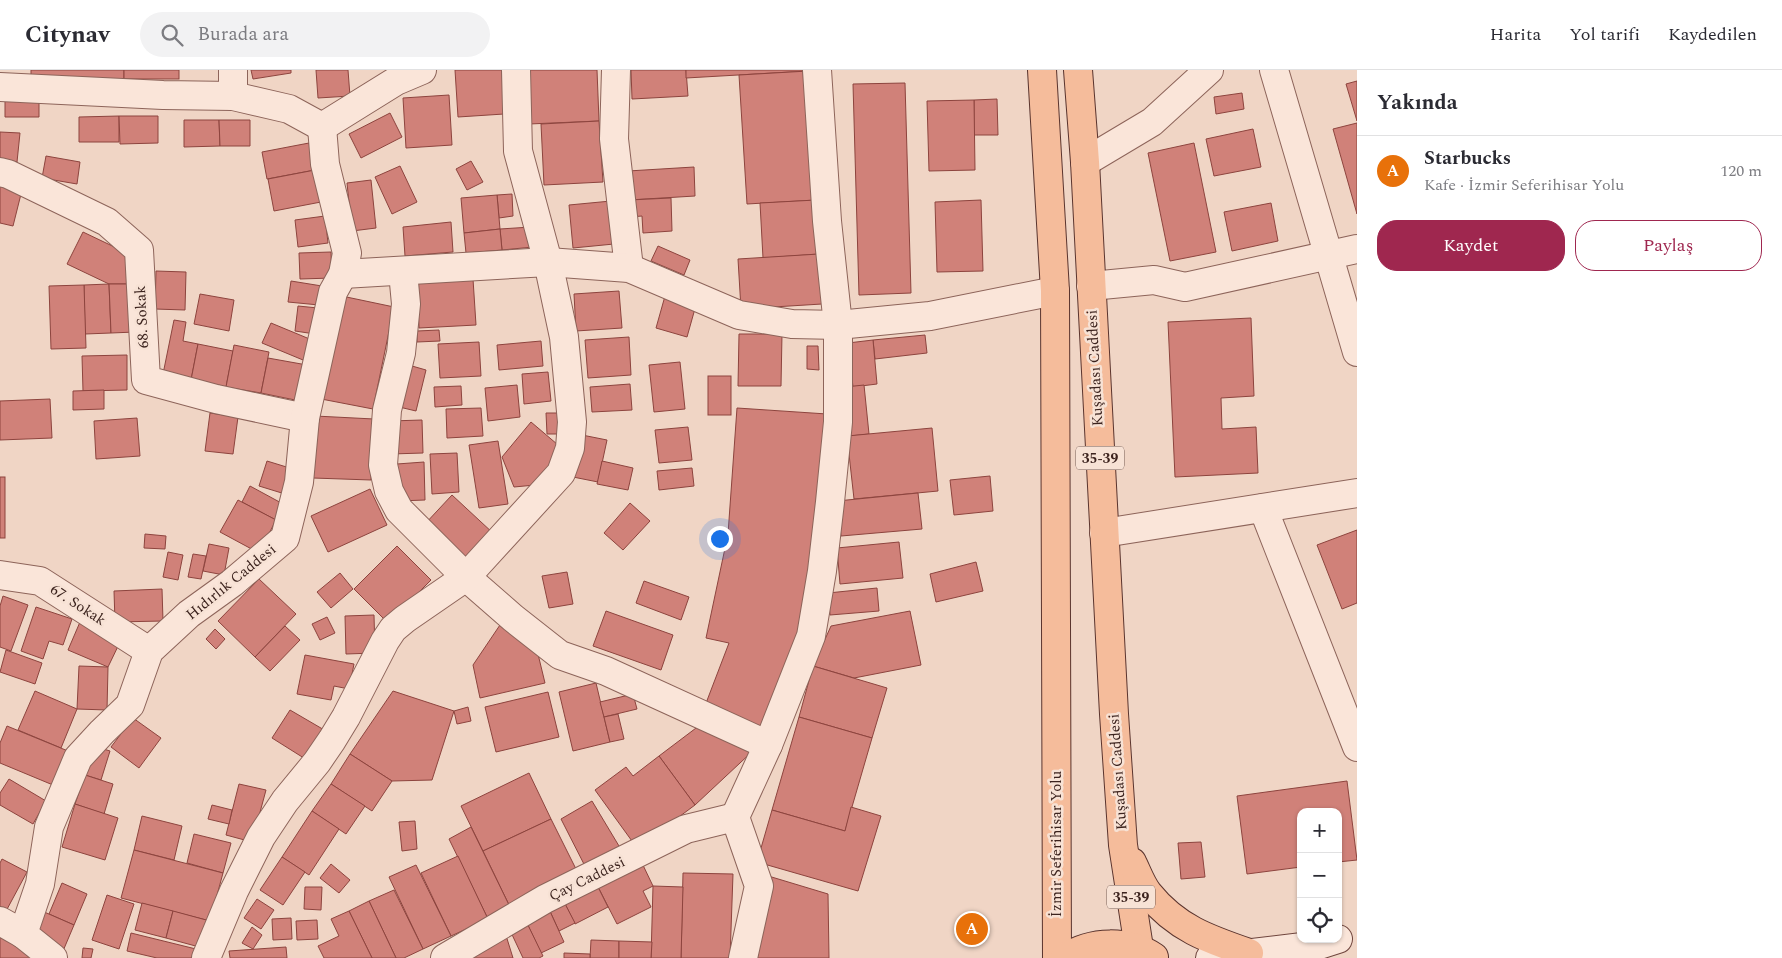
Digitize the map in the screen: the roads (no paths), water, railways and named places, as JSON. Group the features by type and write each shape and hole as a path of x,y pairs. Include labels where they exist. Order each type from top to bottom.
{"main road":[{"name":"35-39","path":"1042,70 1055,291"},
{"name":"Kuşadası Caddesi","path":"1078,70 1085,162 1114,714 1123,845"},
{"name":"İzmir Seferihisar Yolu","path":"1055,291 1057,958"},
{"name":"35-39","path":"1123,845 1147,953"},
{"path":"1123,845 1147,892 1176,921 1205,938 1249,953"},
{"path":"1065,958 1090,946 1108,944 1147,953"}],"street":[{"path":"0,87 233,83 322,126 396,81 422,70"},
{"path":"206,958 234,891 258,844 285,801 317,762 332,740 394,629 405,618 466,576 562,472 570,448 572,422 564,337 548,262 518,151 516,70"},
{"path":"616,70 614,139 629,268"},
{"path":"743,958 758,886 735,816 768,745 811,636 822,571 838,422 838,325 827,221 817,70"},
{"path":"1085,162 1152,122 1209,70"},
{"path":"1274,70 1357,352"},
{"name":"Hıdırlık Caddesi","path":"23,934 40,884 49,827 78,758 130,705 149,651 189,614 232,583 285,538 299,482 305,418 333,292 343,274 346,253 325,164 322,126"},
{"name":"68. Sokak","path":"0,172 8,174 107,222 139,250 146,380 216,399 305,418"},
{"path":"1091,286 1154,280 1185,287 1357,249"},
{"path":"343,274 403,272 548,262 629,268 739,315 792,324 838,325 930,316 1055,291"},
{"path":"403,272 406,304 401,353 386,410 383,466 389,490 399,510 466,576 560,655 606,671 768,745"},
{"path":"1104,533 1357,493"},
{"path":"1263,508 1357,747"},
{"name":"67. Sokak","path":"0,575 40,581 149,651"},
{"name":"Çay Caddesi","path":"446,958 545,899 686,828 735,816"},
{"path":"0,921 23,934 53,958"},
{"path":"1342,938 1357,933"},
{"path":"1334,958 1357,940"},
{"path":"1210,958 1325,943"}],"place":[{"name":"Starbucks","path":"972,929"}]}
